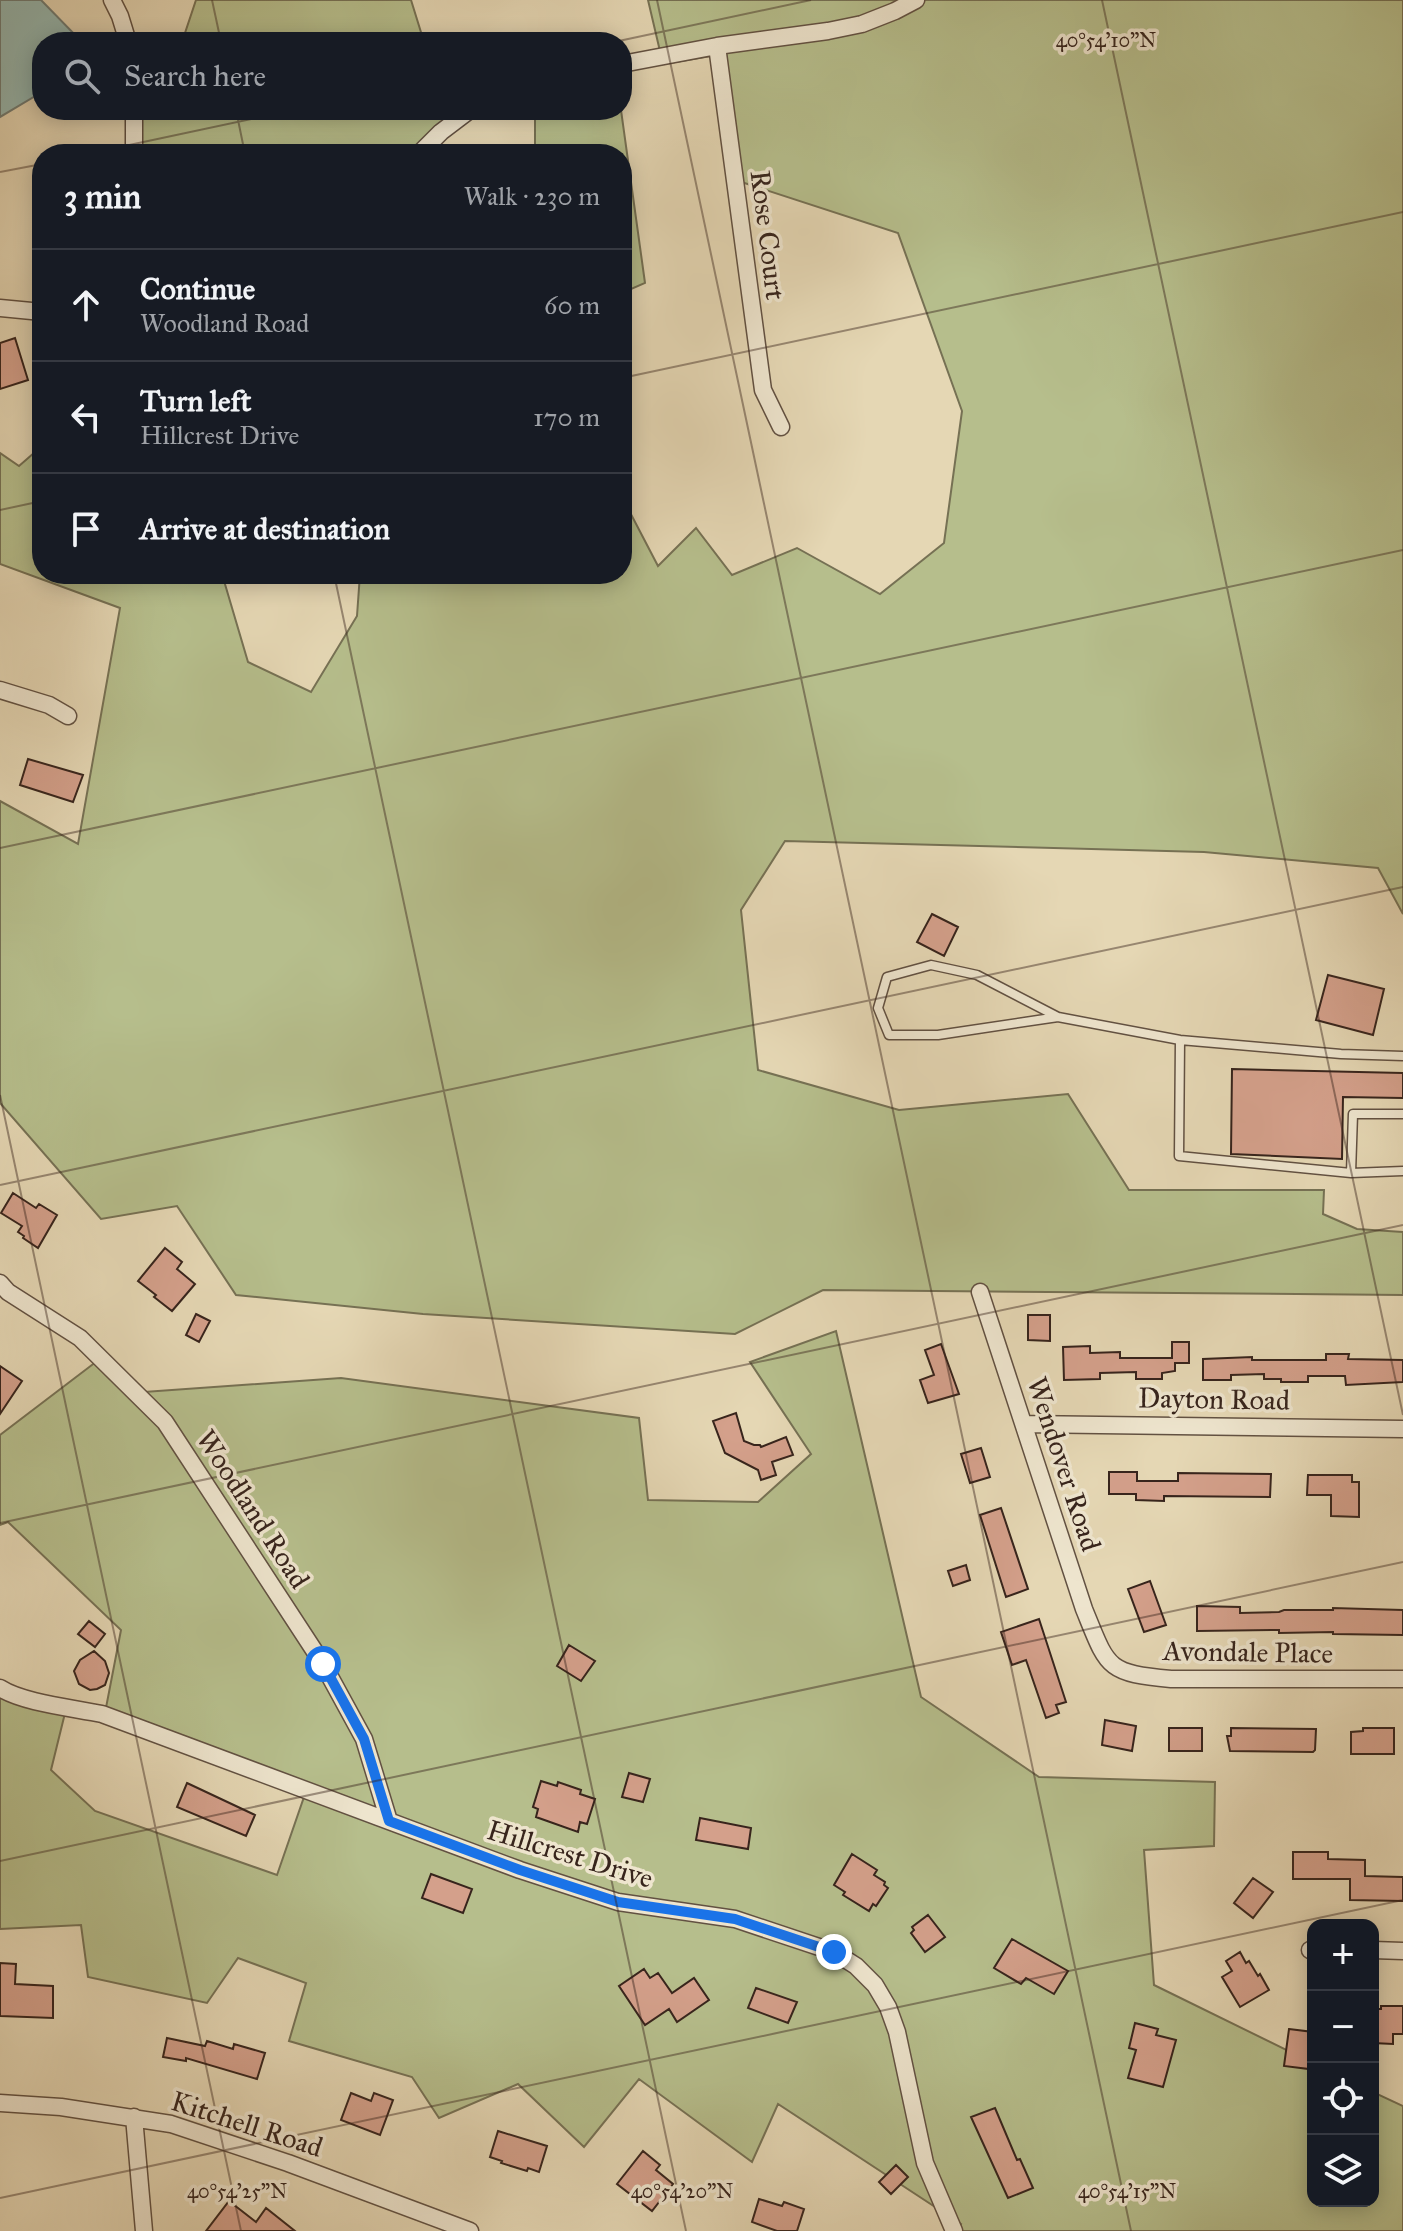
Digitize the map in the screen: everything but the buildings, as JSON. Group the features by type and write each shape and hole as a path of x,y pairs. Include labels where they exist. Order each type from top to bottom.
{"street":[{"path":"112,0 124,32"},
{"path":"632,62 862,24 916,0"},
{"name":"Rose Court","path":"717,46 763,390 781,427"},
{"path":"134,120 134,144"},
{"path":"429,144 457,120"},
{"path":"0,308 32,311"},
{"path":"0,690 49,705 68,716"},
{"name":"Woodland Road","path":"0,1283 8,1292 80,1338 165,1422 323,1664 364,1739 389,1821"},
{"name":"Wendover Road","path":"980,1292 1084,1609 1101,1652"},
{"name":"Dayton Road","path":"1024,1424 1403,1429"},
{"name":"Avondale Place","path":"1101,1652 1115,1668 1135,1676 1171,1679 1403,1679"},
{"name":"Hillcrest Drive","path":"0,1688 37,1701 102,1714 520,1870 618,1902 735,1919 834,1952 856,1966 875,1985 888,2007 897,2032 925,2163 954,2231"},
{"path":"1379,1950 1403,1951"},
{"name":"Kitchell Road","path":"0,2103 61,2107 171,2124 274,2158 470,2231"},
{"path":"134,2117 144,2231"}],"lane":[{"path":"1058,1017 938,1035 889,1035 878,1008 887,977 931,965 977,975 1058,1017 1180,1040 1341,1054 1403,1056"},
{"path":"1180,1040 1179,1156 1351,1173 1403,1171"},
{"path":"1351,1173 1353,1114 1403,1114"}],"green space":[{"path":"196,0 411,0 421,32 185,32"},
{"path":"648,0 1403,0 1403,914 1378,868 1204,852 785,841 741,910 758,1070 899,1110 1068,1094 1129,1190 1324,1190 1323,1214 1357,1229 1403,1232 1403,1295 823,1290 735,1334 423,1314 236,1295 177,1206 101,1219 0,1103 0,801 78,844 120,608 55,584 225,584 248,662 311,692 357,616 359,584 632,584 632,516 658,566 696,528 732,575 797,548 880,594 944,543 962,411 898,233 729,178 711,56 663,64"},
{"path":"130,120 447,120 449,126 428,144 132,144"},
{"path":"535,120 622,120 626,144 535,144"},
{"path":"632,189 645,283 632,289"},
{"path":"0,453 19,466 32,455 32,576 0,564"},
{"path":"836,1331 921,1697 1039,1777 1215,1782 1214,1846 1144,1850 1154,1985 1307,2060 1307,2207 1379,2207 1379,2095 1403,2106 1403,2231 957,2231 961,2224 778,2104 752,2162 639,2079 584,2147 518,2084 439,2118 412,2077 289,2041 306,1983 238,1958 207,2003 88,1977 81,1925 0,1929 0,1686 67,1705 51,1770 95,1811 277,1875 305,1794 104,1718 121,1630 8,1522 0,1525 0,1435 105,1355 144,1392 341,1378 639,1418 648,1500 758,1502 811,1454 750,1362"}],"water":[{"path":"0,0 41,0 72,32 32,32 32,98 0,117"}],"route":[{"path":"323,1664 364,1739 389,1821 520,1870 618,1902 735,1919 834,1952"}]}
